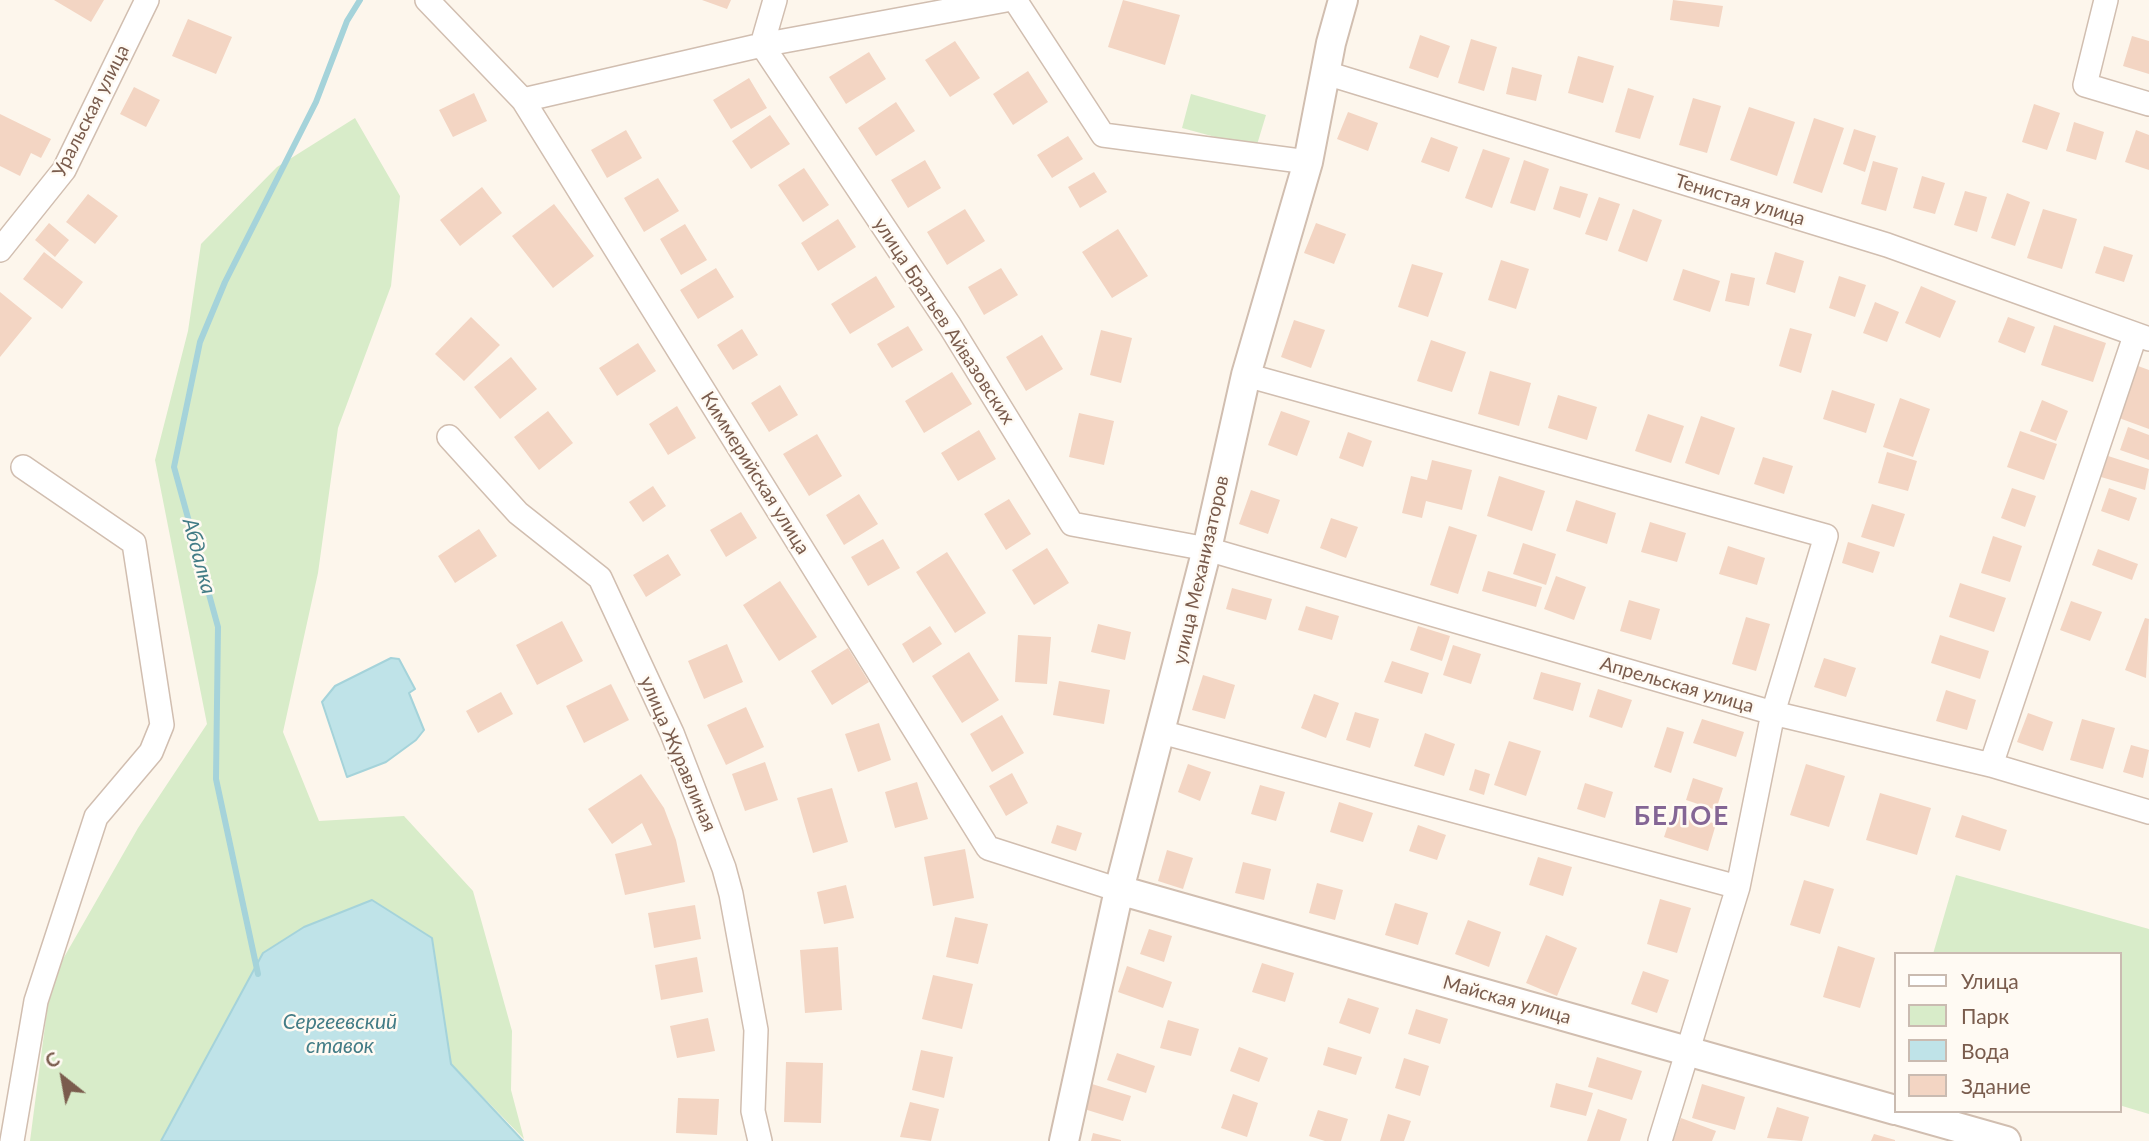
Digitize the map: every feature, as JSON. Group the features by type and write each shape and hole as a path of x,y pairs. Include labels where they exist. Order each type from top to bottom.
{"street":[{"name":"Уральская улица","path":"0,250 64,170 147,0"},
{"name":"Киммерийская улица","path":"427,0 523,100 988,848 1119,890"},
{"path":"762,46 775,0"},
{"path":"523,100 762,46 1006,0"},
{"path":"1015,0 1103,135 1308,162"},
{"name":"улица Механизаторов","path":"1063,1141 1119,890 1207,549 1246,375 1308,162 1343,0"},
{"path":"2106,0 2085,85 2149,104"},
{"name":"улица Братьев Айвазовских","path":"762,46 950,326 1072,524 1207,549"},
{"name":"Тенистая улица","path":"1326,73 1887,245 2142,338"},
{"path":"1991,765 2142,338"},
{"path":"1246,375 1826,536 1773,713 1738,887 1660,1141"},
{"name":"улица Журавлиная","path":"449,437 517,513 600,578 672,733 732,894 756,1030 753,1111 760,1141"},
{"path":"12,1141 36,1001 96,817 151,751 162,725 134,543 23,467"},
{"name":"Апрельская улица","path":"1207,549 1773,713 1991,765 2149,812"},
{"path":"1161,732 1738,887"},
{"name":"Майская улица","path":"1119,890 1894,1110"},
{"name":"Майская улица","path":"1905,1113 2006,1141"}],"green space":[{"path":"1191,94 1266,115 1256,148 1182,128"},
{"path":"355,118 400,196 391,286 338,428 318,573 283,732 319,821 404,816 473,891 512,1031 511,1090 524,1139 451,1064 432,938 263,954 161,1141 30,1141 51,980 138,828 207,724 155,460 188,331 201,244 277,167"},
{"path":"1956,875 2149,929 2149,1114 2121,1106 2121,952 1934,952"}],"water":[{"path":"391,658 399,659 415,689 409,693 424,730 416,740 386,762 347,777 322,702 335,686"},
{"name":"Сергеевский ставок","path":"372,900 432,938 451,1064 523,1141 161,1141 263,953 304,927"}],"building":[{"path":"54,0 104,0 91,22"},
{"path":"702,0 731,0 727,9"},
{"path":"1123,0 1180,15 1165,65 1108,47"},
{"path":"1673,0 1723,6 1719,27 1670,20"},
{"path":"188,19 232,37 216,74 172,56"},
{"path":"1420,35 1450,46 1438,78 1409,68"},
{"path":"2132,36 2149,41 2149,74 2123,66"},
{"path":"1471,39 1497,47 1484,91 1458,83"},
{"path":"955,41 980,78 950,97 925,60"},
{"path":"869,52 886,79 846,104 829,77"},
{"path":"1578,56 1614,66 1603,103 1568,93"},
{"path":"1512,67 1542,75 1536,101 1506,94"},
{"path":"1028,71 1048,102 1013,125 993,94"},
{"path":"749,78 767,108 731,129 713,100"},
{"path":"134,87 160,100 146,127 120,114"},
{"path":"1628,88 1654,96 1640,139 1615,132"},
{"path":"474,93 487,121 453,137 439,110"},
{"path":"1693,98 1721,106 1707,153 1679,145"},
{"path":"896,102 915,131 876,156 858,128"},
{"path":"2034,104 2060,113 2047,150 2022,142"},
{"path":"1749,107 1795,122 1777,176 1730,160"},
{"path":"1348,112 1378,123 1368,151 1337,139"},
{"path":"0,114 51,139 41,158 31,153 20,176 0,166"},
{"path":"770,115 790,144 751,169 732,141"},
{"path":"1814,118 1844,128 1822,193 1793,183"},
{"path":"2074,122 2104,132 2096,160 2066,151"},
{"path":"1854,129 1876,136 1865,172 1843,164"},
{"path":"626,130 642,158 607,178 591,150"},
{"path":"2136,130 2149,135 2149,170 2125,162"},
{"path":"1068,136 1083,159 1052,178 1037,155"},
{"path":"1431,137 1458,147 1449,172 1421,162"},
{"path":"1483,149 1510,158 1492,208 1465,198"},
{"path":"925,160 941,188 908,208 891,180"},
{"path":"1524,160 1549,169 1535,211 1510,203"},
{"path":"1873,161 1898,168 1886,211 1861,204"},
{"path":"804,168 829,205 803,222 778,185"},
{"path":"1094,172 1107,192 1080,208 1068,187"},
{"path":"1922,176 1945,183 1935,214 1913,208"},
{"path":"658,178 679,211 644,232 624,198"},
{"path":"1560,186 1588,194 1580,218 1553,209"},
{"path":"482,187 502,213 460,246 440,220"},
{"path":"1965,191 1987,197 1977,232 1954,225"},
{"path":"2007,193 2030,202 2015,246 1991,238"},
{"path":"88,194 118,216 95,244 66,222"},
{"path":"1599,197 1620,204 1607,241 1585,234"},
{"path":"554,204 594,256 553,288 512,236"},
{"path":"965,209 985,241 947,265 927,232"},
{"path":"1633,209 1662,220 1647,262 1618,251"},
{"path":"2043,209 2077,219 2062,269 2027,258"},
{"path":"838,219 856,247 818,271 801,243"},
{"path":"49,223 69,240 55,257 35,240"},
{"path":"1316,223 1346,234 1334,264 1304,253"},
{"path":"685,224 707,260 681,275 660,239"},
{"path":"1118,229 1148,276 1112,298 1082,252"},
{"path":"2104,246 2133,255 2124,282 2095,273"},
{"path":"44,252 83,282 62,309 23,279"},
{"path":"1775,252 1804,261 1795,293 1766,284"},
{"path":"1501,260 1529,269 1516,309 1488,300"},
{"path":"1412,264 1443,273 1428,317 1398,307"},
{"path":"716,268 734,297 698,319 680,290"},
{"path":"1001,268 1018,295 984,315 968,287"},
{"path":"1683,269 1720,281 1710,312 1673,300"},
{"path":"1731,273 1755,278 1749,306 1725,301"},
{"path":"876,276 895,307 850,334 831,304"},
{"path":"1839,276 1866,285 1855,317 1829,308"},
{"path":"1921,286 1956,301 1940,338 1905,323"},
{"path":"0,292 32,318 0,357"},
{"path":"1875,302 1899,312 1887,342 1863,333"},
{"path":"471,317 500,345 464,381 435,354"},
{"path":"2008,317 2035,327 2025,353 1998,342"},
{"path":"1294,320 1325,330 1311,368 1281,357"},
{"path":"2054,325 2106,343 2093,382 2041,365"},
{"path":"908,326 923,350 892,368 877,344"},
{"path":"1790,328 1812,334 1801,373 1779,366"},
{"path":"742,329 758,355 733,370 717,345"},
{"path":"1101,330 1132,338 1121,383 1090,375"},
{"path":"1042,335 1063,369 1026,391 1006,357"},
{"path":"1431,340 1466,352 1452,392 1417,381"},
{"path":"638,343 656,371 617,396 599,368"},
{"path":"511,357 537,389 500,419 474,387"},
{"path":"2138,366 2149,370 2149,429 2119,418"},
{"path":"1490,371 1531,383 1519,426 1478,414"},
{"path":"952,372 972,404 924,433 905,401"},
{"path":"780,385 798,415 769,432 751,403"},
{"path":"1832,390 1875,404 1866,433 1823,419"},
{"path":"1558,395 1597,407 1587,440 1548,428"},
{"path":"1900,398 1930,409 1913,457 1883,447"},
{"path":"2042,400 2068,411 2056,441 2030,431"},
{"path":"677,406 696,438 668,455 649,424"},
{"path":"548,411 573,443 539,470 514,437"},
{"path":"1281,411 1310,421 1297,456 1268,445"},
{"path":"1079,413 1114,421 1104,465 1069,457"},
{"path":"1648,414 1684,426 1671,463 1635,451"},
{"path":"1701,416 1735,428 1719,475 1685,463"},
{"path":"2128,427 2149,435 2149,460 2120,450"},
{"path":"979,430 996,459 958,481 941,453"},
{"path":"2020,431 2057,444 2044,480 2007,467"},
{"path":"1348,432 1372,441 1363,467 1339,458"},
{"path":"817,434 842,476 809,496 783,454"},
{"path":"1887,452 1917,461 1908,491 1878,483"},
{"path":"2108,456 2149,469 2145,490 2101,477"},
{"path":"1763,457 1793,466 1784,494 1754,484"},
{"path":"1432,460 1472,470 1462,510 1426,501 1422,518 1402,513 1411,476 1427,480"},
{"path":"1499,476 1545,491 1532,531 1487,516"},
{"path":"653,486 666,506 643,522 629,502"},
{"path":"2012,488 2036,496 2025,527 2001,518"},
{"path":"2109,488 2137,498 2129,521 2101,511"},
{"path":"1251,490 1280,500 1268,534 1239,524"},
{"path":"859,494 878,524 844,545 826,515"},
{"path":"1009,499 1031,534 1006,550 984,514"},
{"path":"1576,500 1616,513 1607,544 1566,531"},
{"path":"1872,504 1905,514 1894,547 1861,537"},
{"path":"741,512 757,538 726,557 710,530"},
{"path":"1331,518 1358,527 1346,558 1320,548"},
{"path":"1650,522 1686,533 1677,562 1641,552"},
{"path":"1449,526 1477,535 1458,594 1430,585"},
{"path":"479,529 497,556 455,583 438,556"},
{"path":"1993,536 2022,546 2010,582 1981,573"},
{"path":"883,539 900,568 868,586 851,557"},
{"path":"1848,542 1880,552 1873,573 1842,563"},
{"path":"1523,543 1556,554 1546,585 1513,574"},
{"path":"1728,546 1765,558 1757,585 1719,574"},
{"path":"1047,548 1069,583 1034,605 1012,570"},
{"path":"2098,549 2138,564 2132,580 2092,565"},
{"path":"947,552 986,613 955,633 916,572"},
{"path":"668,554 681,575 646,597 633,575"},
{"path":"1488,571 1542,587 1536,607 1482,591"},
{"path":"1556,576 1586,587 1574,620 1544,609"},
{"path":"780,581 817,637 779,661 743,605"},
{"path":"1960,583 2006,598 1994,632 1949,617"},
{"path":"1232,588 1272,599 1266,620 1226,609"},
{"path":"1629,600 1660,609 1651,640 1620,631"},
{"path":"2071,601 2102,612 2090,641 2060,630"},
{"path":"1306,606 1339,616 1332,640 1298,630"},
{"path":"1746,617 1770,624 1756,671 1732,664"},
{"path":"2145,618 2149,619 2146,678 2125,670"},
{"path":"562,621 583,661 537,685 516,645"},
{"path":"1098,624 1131,632 1125,660 1091,652"},
{"path":"930,626 942,644 913,663 902,644"},
{"path":"1418,626 1450,636 1442,661 1410,650"},
{"path":"1018,635 1051,637 1047,684 1015,682"},
{"path":"1940,635 1989,651 1980,679 1931,663"},
{"path":"727,644 743,682 704,699 688,661"},
{"path":"1453,645 1481,654 1471,684 1443,675"},
{"path":"848,648 869,682 832,705 811,671"},
{"path":"969,652 999,700 962,723 932,676"},
{"path":"1824,658 1856,668 1846,697 1814,687"},
{"path":"1392,661 1429,673 1422,694 1384,682"},
{"path":"1541,672 1581,683 1573,711 1533,699"},
{"path":"1203,675 1235,685 1225,719 1192,710"},
{"path":"1059,681 1110,690 1104,724 1053,715"},
{"path":"611,684 629,720 584,743 566,706"},
{"path":"1598,689 1632,700 1622,728 1589,717"},
{"path":"1946,690 1976,700 1967,730 1936,721"},
{"path":"501,692 513,714 478,733 466,711"},
{"path":"1314,694 1339,703 1326,738 1301,728"},
{"path":"746,707 764,747 726,765 707,725"},
{"path":"1355,712 1379,719 1370,748 1346,740"},
{"path":"2028,713 2053,722 2043,751 2017,742"},
{"path":"1002,715 1024,753 992,772 970,734"},
{"path":"1702,719 1744,732 1736,757 1693,743"},
{"path":"2082,719 2115,728 2103,769 2070,760"},
{"path":"879,723 891,760 858,772 845,734"},
{"path":"1667,727 1684,732 1671,773 1654,767"},
{"path":"1425,733 1455,744 1444,776 1414,766"},
{"path":"1509,741 1541,751 1526,796 1494,785"},
{"path":"2131,745 2149,750 2143,778 2123,772"},
{"path":"765,762 778,800 745,811 732,774"},
{"path":"1188,764 1211,772 1200,801 1178,792"},
{"path":"1806,764 1845,776 1829,827 1790,815"},
{"path":"1475,769 1490,774 1484,795 1469,790"},
{"path":"1012,773 1028,803 1006,816 989,786"},
{"path":"641,774 664,808 676,840 685,882 625,895 615,854 652,845 642,823 612,844 588,809"},
{"path":"1693,778 1723,788 1716,810 1686,800"},
{"path":"917,782 928,819 895,828 885,792"},
{"path":"1585,783 1613,792 1605,818 1577,809"},
{"path":"1260,785 1285,792 1276,821 1251,814"},
{"path":"832,788 848,842 813,853 797,798"},
{"path":"1880,793 1931,808 1917,855 1866,840"},
{"path":"1339,802 1373,813 1363,842 1330,832"},
{"path":"1673,810 1716,824 1708,851 1664,837"},
{"path":"1962,815 2007,830 2000,851 1955,837"},
{"path":"1057,825 1082,833 1076,851 1051,843"},
{"path":"1418,825 1446,835 1437,860 1409,851"},
{"path":"965,849 974,898 933,906 924,857"},
{"path":"1167,850 1193,858 1183,889 1158,881"},
{"path":"1538,857 1572,867 1563,896 1529,885"},
{"path":"1243,862 1271,869 1264,900 1235,893"},
{"path":"1804,880 1834,889 1820,934 1790,925"},
{"path":"1317,883 1343,890 1335,920 1309,913"},
{"path":"846,885 854,918 824,924 817,892"},
{"path":"1660,899 1691,908 1677,953 1647,944"},
{"path":"1395,903 1428,913 1418,945 1385,935"},
{"path":"695,905 701,939 654,948 648,913"},
{"path":"955,917 988,924 978,964 946,957"},
{"path":"1468,920 1501,932 1489,967 1455,954"},
{"path":"1149,929 1172,936 1164,962 1140,954"},
{"path":"1546,935 1577,948 1557,996 1526,983"},
{"path":"1838,946 1875,958 1860,1008 1823,997"},
{"path":"838,947 842,1010 805,1013 800,950"},
{"path":"697,957 703,992 661,1000 655,965"},
{"path":"1262,963 1294,973 1285,1002 1252,992"},
{"path":"1127,966 1172,982 1163,1008 1118,992"},
{"path":"1643,971 1669,980 1657,1013 1631,1004"},
{"path":"933,975 973,984 962,1029 922,1019"},
{"path":"1348,998 1379,1008 1370,1034 1339,1023"},
{"path":"1416,1009 1448,1019 1440,1044 1408,1034"},
{"path":"708,1018 715,1051 677,1058 670,1026"},
{"path":"1168,1020 1199,1029 1191,1056 1160,1048"},
{"path":"1239,1047 1268,1058 1259,1082 1230,1071"},
{"path":"1328,1047 1362,1057 1356,1075 1323,1065"},
{"path":"921,1050 953,1057 944,1098 912,1090"},
{"path":"1117,1053 1155,1066 1146,1093 1107,1080"},
{"path":"1597,1057 1642,1071 1632,1100 1588,1087"},
{"path":"1404,1058 1429,1066 1420,1096 1395,1088"},
{"path":"786,1062 823,1063 821,1123 784,1122"},
{"path":"1556,1083 1593,1093 1586,1116 1550,1107"},
{"path":"1092,1084 1131,1096 1123,1121 1084,1109"},
{"path":"1702,1084 1745,1097 1735,1130 1692,1118"},
{"path":"1233,1094 1258,1103 1247,1137 1221,1128"},
{"path":"678,1098 719,1099 717,1135 676,1133"},
{"path":"910,1102 939,1109 931,1141 900,1137"},
{"path":"1777,1107 1809,1117 1802,1141 1767,1138"},
{"path":"1598,1109 1627,1119 1620,1141 1587,1141"},
{"path":"1318,1110 1348,1119 1341,1141 1325,1141 1309,1136"},
{"path":"1388,1114 1411,1121 1404,1141 1380,1141"},
{"path":"1681,1118 1716,1131 1712,1141 1673,1141"},
{"path":"1093,1133 1121,1140 1121,1141 1091,1141"},
{"path":"1874,1134 1895,1140 1895,1141 1871,1141"}],"waterway":[{"name":"Абдалка","path":"258,974 216,779 218,627 174,467 200,342 225,282 316,102 347,21 360,0"}],"district":[{"name":"БЕЛОЕ","path":"1682,817"}]}
